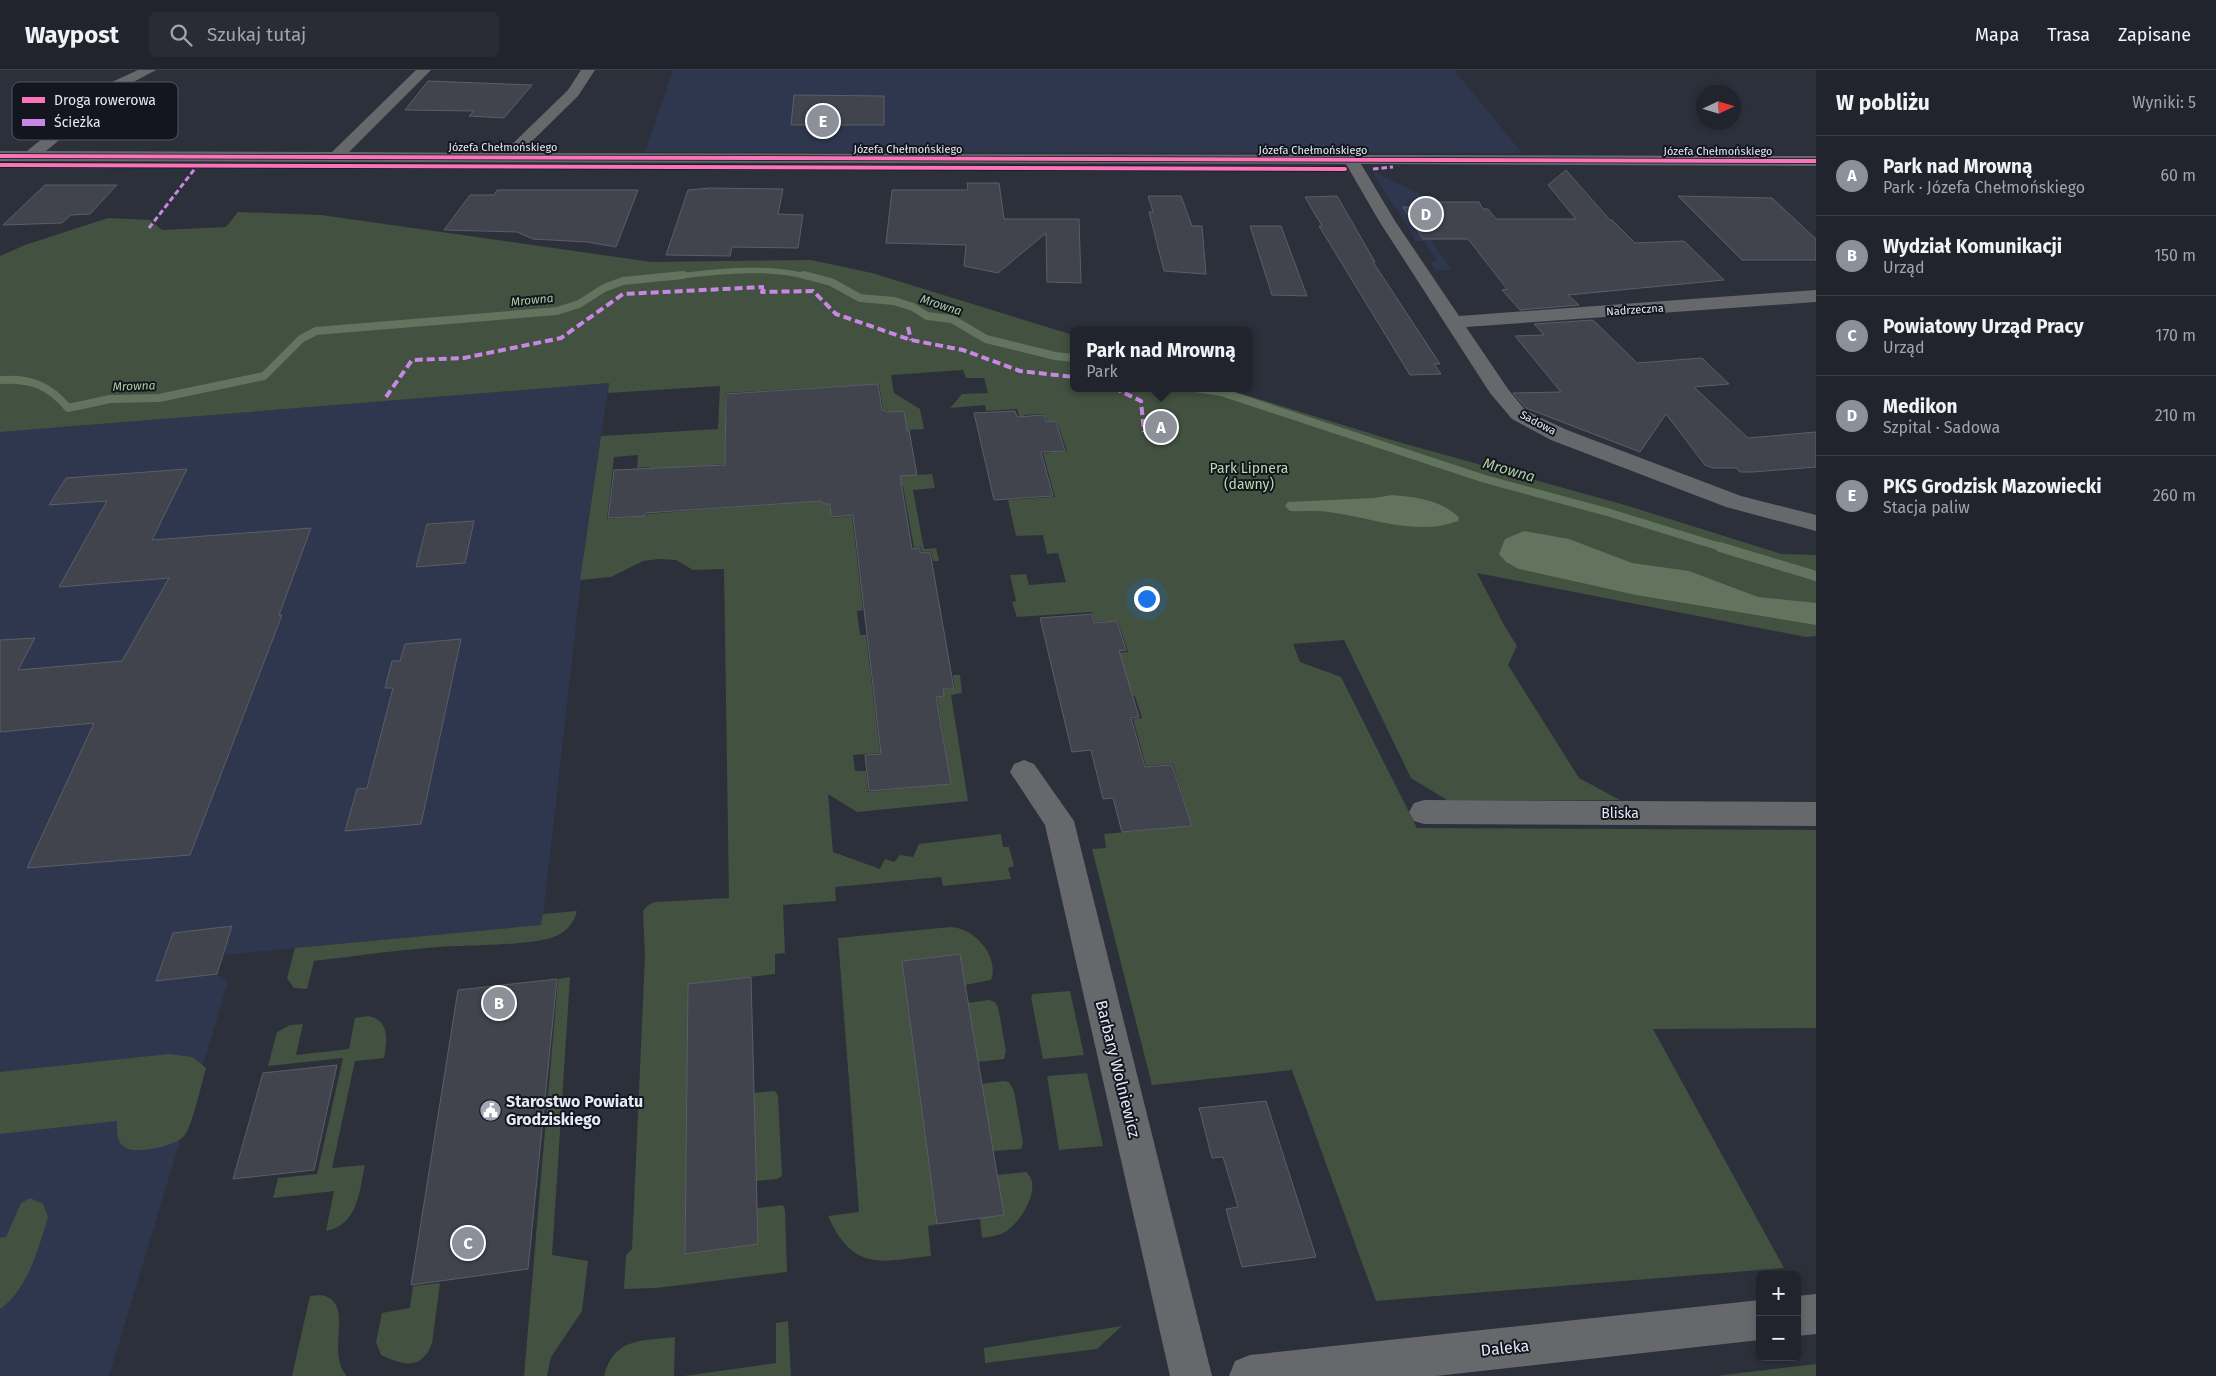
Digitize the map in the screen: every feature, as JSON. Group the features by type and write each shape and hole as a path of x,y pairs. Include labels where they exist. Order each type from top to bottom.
{"street":[{"path":"123,82 149,70"},
{"path":"336,157 424,70"},
{"path":"507,157 572,93 588,70"},
{"path":"31,156 51,140"},
{"name":"Józefa Chełmońskiego","path":"0,156 1816,161"},
{"name":"Sadowa","path":"1351,160 1387,221 1510,406 1536,425 1734,502 1816,523"},
{"name":"Nadrzeczna","path":"1454,322 1816,296"},
{"name":"Barbary Wolniewicz","path":"1024,772 1059,821 1191,1376"},
{"name":"Bliska","path":"1424,812 1816,814"},
{"path":"1801,1316 1816,1314"},
{"name":"Daleka","path":"1250,1376 1756,1320"}],"shaded area":[{"path":"673,70 1454,70 1522,153 645,152"},
{"path":"1374,172 1492,230 1467,240 1431,240 1452,270 1436,271 1430,262 1438,262 1424,241 1416,241"},
{"path":"609,383 586,536 542,925 223,955 217,974 228,982 109,1376 0,1376 0,432"},
{"path":"1392,495 1419,498 1437,503 1459,518 1458,521 1426,527 1410,527 1344,514 1318,511 1290,511 1285,506 1288,502 1374,498"},
{"path":"1524,531 1569,539 1632,563 1689,571 1758,597 1816,603 1816,625 1636,595 1519,569 1506,562 1499,554 1505,539"}],"green space":[{"name":"Park Lipnera (dawny)","path":"238,212 321,215 652,262 811,260 872,273 1070,334 1070,392 1236,392 1395,441 1625,505 1782,554 1816,555 1816,636 1806,637 1477,573 1517,646 1508,665 1579,778 1620,800 1447,800 1411,778 1344,640 1293,644 1300,662 1341,677 1417,828 1816,830 1816,1028 1653,1029 1784,1268 1376,1301 1292,1070 1152,1085 1092,849 1106,848 1104,834 1192,826 1173,764 1146,766 1133,719 1142,718 1135,696 1106,698 1094,654 1128,652 1118,621 1095,622 1092,612 1017,617 1012,602 1016,601 1010,575 1026,574 1029,585 1066,582 1058,553 1047,554 1043,535 1016,536 1008,500 1055,497 1043,453 1067,451 1057,421 1047,421 1044,414 1024,415 1025,420 1020,420 1017,409 986,411 985,405 950,408 962,394 988,393 984,378 966,378 963,370 891,375 894,393 920,409 924,429 907,430 904,411 888,412 887,409 883,409 879,384 725,393 725,464 649,470 649,467 637,468 638,455 614,457 607,519 646,516 647,514 821,501 822,505 825,505 825,501 829,500 831,518 852,516 863,610 857,611 860,635 866,635 880,753 853,755 855,771 866,771 868,792 951,784 937,697 944,696 944,690 955,689 953,675 960,675 962,693 951,695 968,801 857,812 828,794 833,852 880,869 885,859 894,862 900,855 913,857 919,844 1001,834 1003,847 1009,847 1014,866 1008,868 1011,879 943,886 941,877 835,887 836,901 783,905 785,953 775,954 775,974 688,984 685,1254 758,1244 757,1208 783,1205 785,1210 787,1272 656,1288 624,1289 626,1255 632,1249 645,956 643,911 648,905 655,902 729,898 724,569 693,570 676,560 659,559 643,561 611,577 580,580 601,436 718,429 720,386 608,393 609,383 0,432 0,256 25,245 108,218 150,220 162,230 226,227"},
{"path":"932,474 935,488 913,490 924,549 936,548 939,561 933,561 931,551 922,552 921,547 914,548 903,486 855,490 875,478"},
{"path":"577,911 572,923 564,932 546,939 532,942 423,948 314,961 307,989 294,988 287,978 295,948 541,925 543,914"},
{"path":"950,927 968,932 983,945 992,962 991,980 965,985 960,954 902,961 937,1224 928,1226 931,1256 896,1260 869,1259 847,1246 837,1234 828,1216 859,1212 838,938"},
{"path":"570,977 552,1255 588,1261 582,1311 551,1357 547,1376 524,1376 558,979"},
{"path":"1070,991 1084,1055 1043,1059 1031,997 1033,994"},
{"path":"989,1000 995,1002 998,1007 1006,1051 1004,1059 978,1062 968,1003"},
{"path":"368,1016 375,1018 384,1026 386,1044 384,1058 355,1061 332,1168 365,1165 358,1196 351,1215 337,1228 326,1231 334,1191 273,1198 278,1178 317,1174 343,1058 268,1066 277,1032 290,1025 303,1024 296,1055 349,1049 355,1018"},
{"path":"169,1054 192,1057 206,1068 188,1130 181,1139 174,1143 157,1148 139,1150 126,1148 119,1140 117,1121 0,1134 0,1072"},
{"path":"1087,1073 1103,1146 1059,1150 1047,1076"},
{"path":"1009,1082 1014,1091 1023,1143 1021,1149 993,1151 981,1084"},
{"path":"775,1091 778,1096 782,1176 777,1179 756,1181 754,1093"},
{"path":"1026,1172 1031,1178 1031,1194 1029,1202 1019,1219 1005,1232 982,1238 980,1218 1004,1215 997,1175"},
{"path":"30,1198 43,1204 48,1217 36,1255 25,1280 18,1291 0,1309 0,1238 6,1237 21,1203"},
{"path":"440,1283 432,1343 428,1352 417,1362 411,1363 404,1363 381,1355 376,1342 382,1313 410,1308 413,1286"},
{"path":"321,1295 332,1299 337,1307 339,1317 338,1354 341,1366 347,1376 292,1376 310,1296"},
{"path":"788,1321 791,1376 684,1376 776,1363 776,1323"},
{"path":"1122,1326 1097,1349 985,1363 984,1348"},
{"path":"675,1337 674,1376 604,1376 615,1354 631,1343"},
{"path":"1816,1364 1816,1376 1716,1376"}],"building":[{"path":"428,81 532,85 504,118 469,116 474,111 405,110"},
{"path":"794,95 884,96 884,125 791,125"},
{"path":"1566,170 1610,220 1635,243 1684,241 1724,280 1568,295 1579,305 1520,310 1502,290 1507,289 1468,239 1423,239 1403,207 1436,207 1432,202 1479,202 1483,209 1488,209 1496,219 1576,219 1548,185"},
{"path":"967,183 999,183 1004,219 1079,219 1081,283 1047,282 1046,233 998,273 964,266 966,245 886,243 892,190 968,190"},
{"path":"45,185 117,185 90,214 71,215 62,223 3,225"},
{"path":"710,188 783,189 778,214 803,215 798,248 732,247 730,256 666,255 688,190"},
{"path":"497,190 638,190 616,247 587,242 533,239 517,232 444,230 470,195 494,195"},
{"path":"1148,196 1181,196 1192,226 1202,226 1206,274 1164,271 1149,212 1153,212"},
{"path":"1337,196 1375,262 1373,262 1440,364 1434,364 1441,374 1410,375 1319,226 1322,226 1305,197"},
{"path":"1678,196 1772,198 1816,239 1816,260 1742,260"},
{"path":"1250,226 1281,226 1307,296 1272,295"},
{"path":"1593,320 1637,363 1702,358 1729,384 1694,387 1748,438 1816,432 1816,467 1753,472 1740,472 1736,468 1713,468 1705,465 1666,414 1640,452 1526,408 1513,393 1561,392 1515,336 1544,335 1534,324"},
{"path":"878,384 882,410 887,412 904,411 907,431 909,430 917,475 900,476 912,549 920,548 920,553 930,552 954,689 943,689 944,696 936,697 951,784 869,791 865,755 881,754 853,515 831,517 830,504 822,504 822,501 645,513 645,516 608,518 614,470 725,465 726,394"},
{"path":"1015,411 1017,417 1044,415 1046,422 1056,421 1065,451 1041,452 1053,496 994,500 974,413"},
{"path":"187,469 152,540 311,528 279,615 282,615 190,855 27,868 94,723 0,732 0,640 35,638 18,670 122,661 169,578 59,587 107,501 49,505 66,478"},
{"path":"474,521 465,563 416,567 427,524"},
{"path":"1092,614 1094,623 1117,621 1126,650 1119,651 1139,717 1131,718 1145,767 1172,765 1192,826 1122,832 1113,798 1103,799 1091,750 1072,752 1040,618"},
{"path":"461,639 421,824 345,831 357,789 367,788 393,688 385,688 392,661 400,661 405,644"},
{"path":"232,926 217,974 156,981 173,933"},
{"path":"960,954 1004,1215 937,1224 902,961"},
{"path":"751,977 758,1244 685,1254 688,984"},
{"path":"557,979 528,1269 411,1285 458,990"},
{"path":"337,1065 314,1170 233,1179 263,1073"},
{"path":"1266,1101 1316,1257 1242,1267 1226,1209 1238,1207 1223,1157 1212,1158 1199,1108"}],"waterway":[{"name":"Mrowna","path":"670,277 757,270 792,273 809,277"},
{"name":"Mrowna","path":"0,380 21,380 38,385 54,394 68,408 110,399 159,398 264,376 301,339 316,331 557,311 579,304 604,288 623,281 683,275"},
{"name":"Mrowna","path":"804,275 831,282 860,298 894,301 913,307 927,316 952,319 986,339 1055,356 1070,358"},
{"name":"Mrowna","path":"1221,392 1485,479 1607,512 1724,548"},
{"name":"Mrowna","path":"1720,547 1816,576"}],"marked path":[{"path":"149,228 197,166"},
{"path":"1373,169 1393,167"},
{"path":"386,397 412,360 464,358 561,338 623,294 764,287"},
{"path":"764,288 762,292 813,291 836,314 911,340 963,350 1020,371 1070,377"},
{"path":"908,327 911,340"},
{"path":"1122,392 1141,401 1144,432"}],"cycle path":[{"path":"0,156 1816,161"},
{"path":"0,165 1345,169"}],"place":[{"name":"PKS Grodzisk Mazowiecki","path":"823,121"},
{"name":"Medikon","path":"1426,214"},
{"name":"Park nad Mrowną","path":"1161,427"},
{"name":"Wydział Komunikacji","path":"499,1003"},
{"name":"Starostwo Powiatu Grodziskiego","path":"490,1110"},
{"name":"Powiatowy Urząd Pracy","path":"468,1243"}]}
